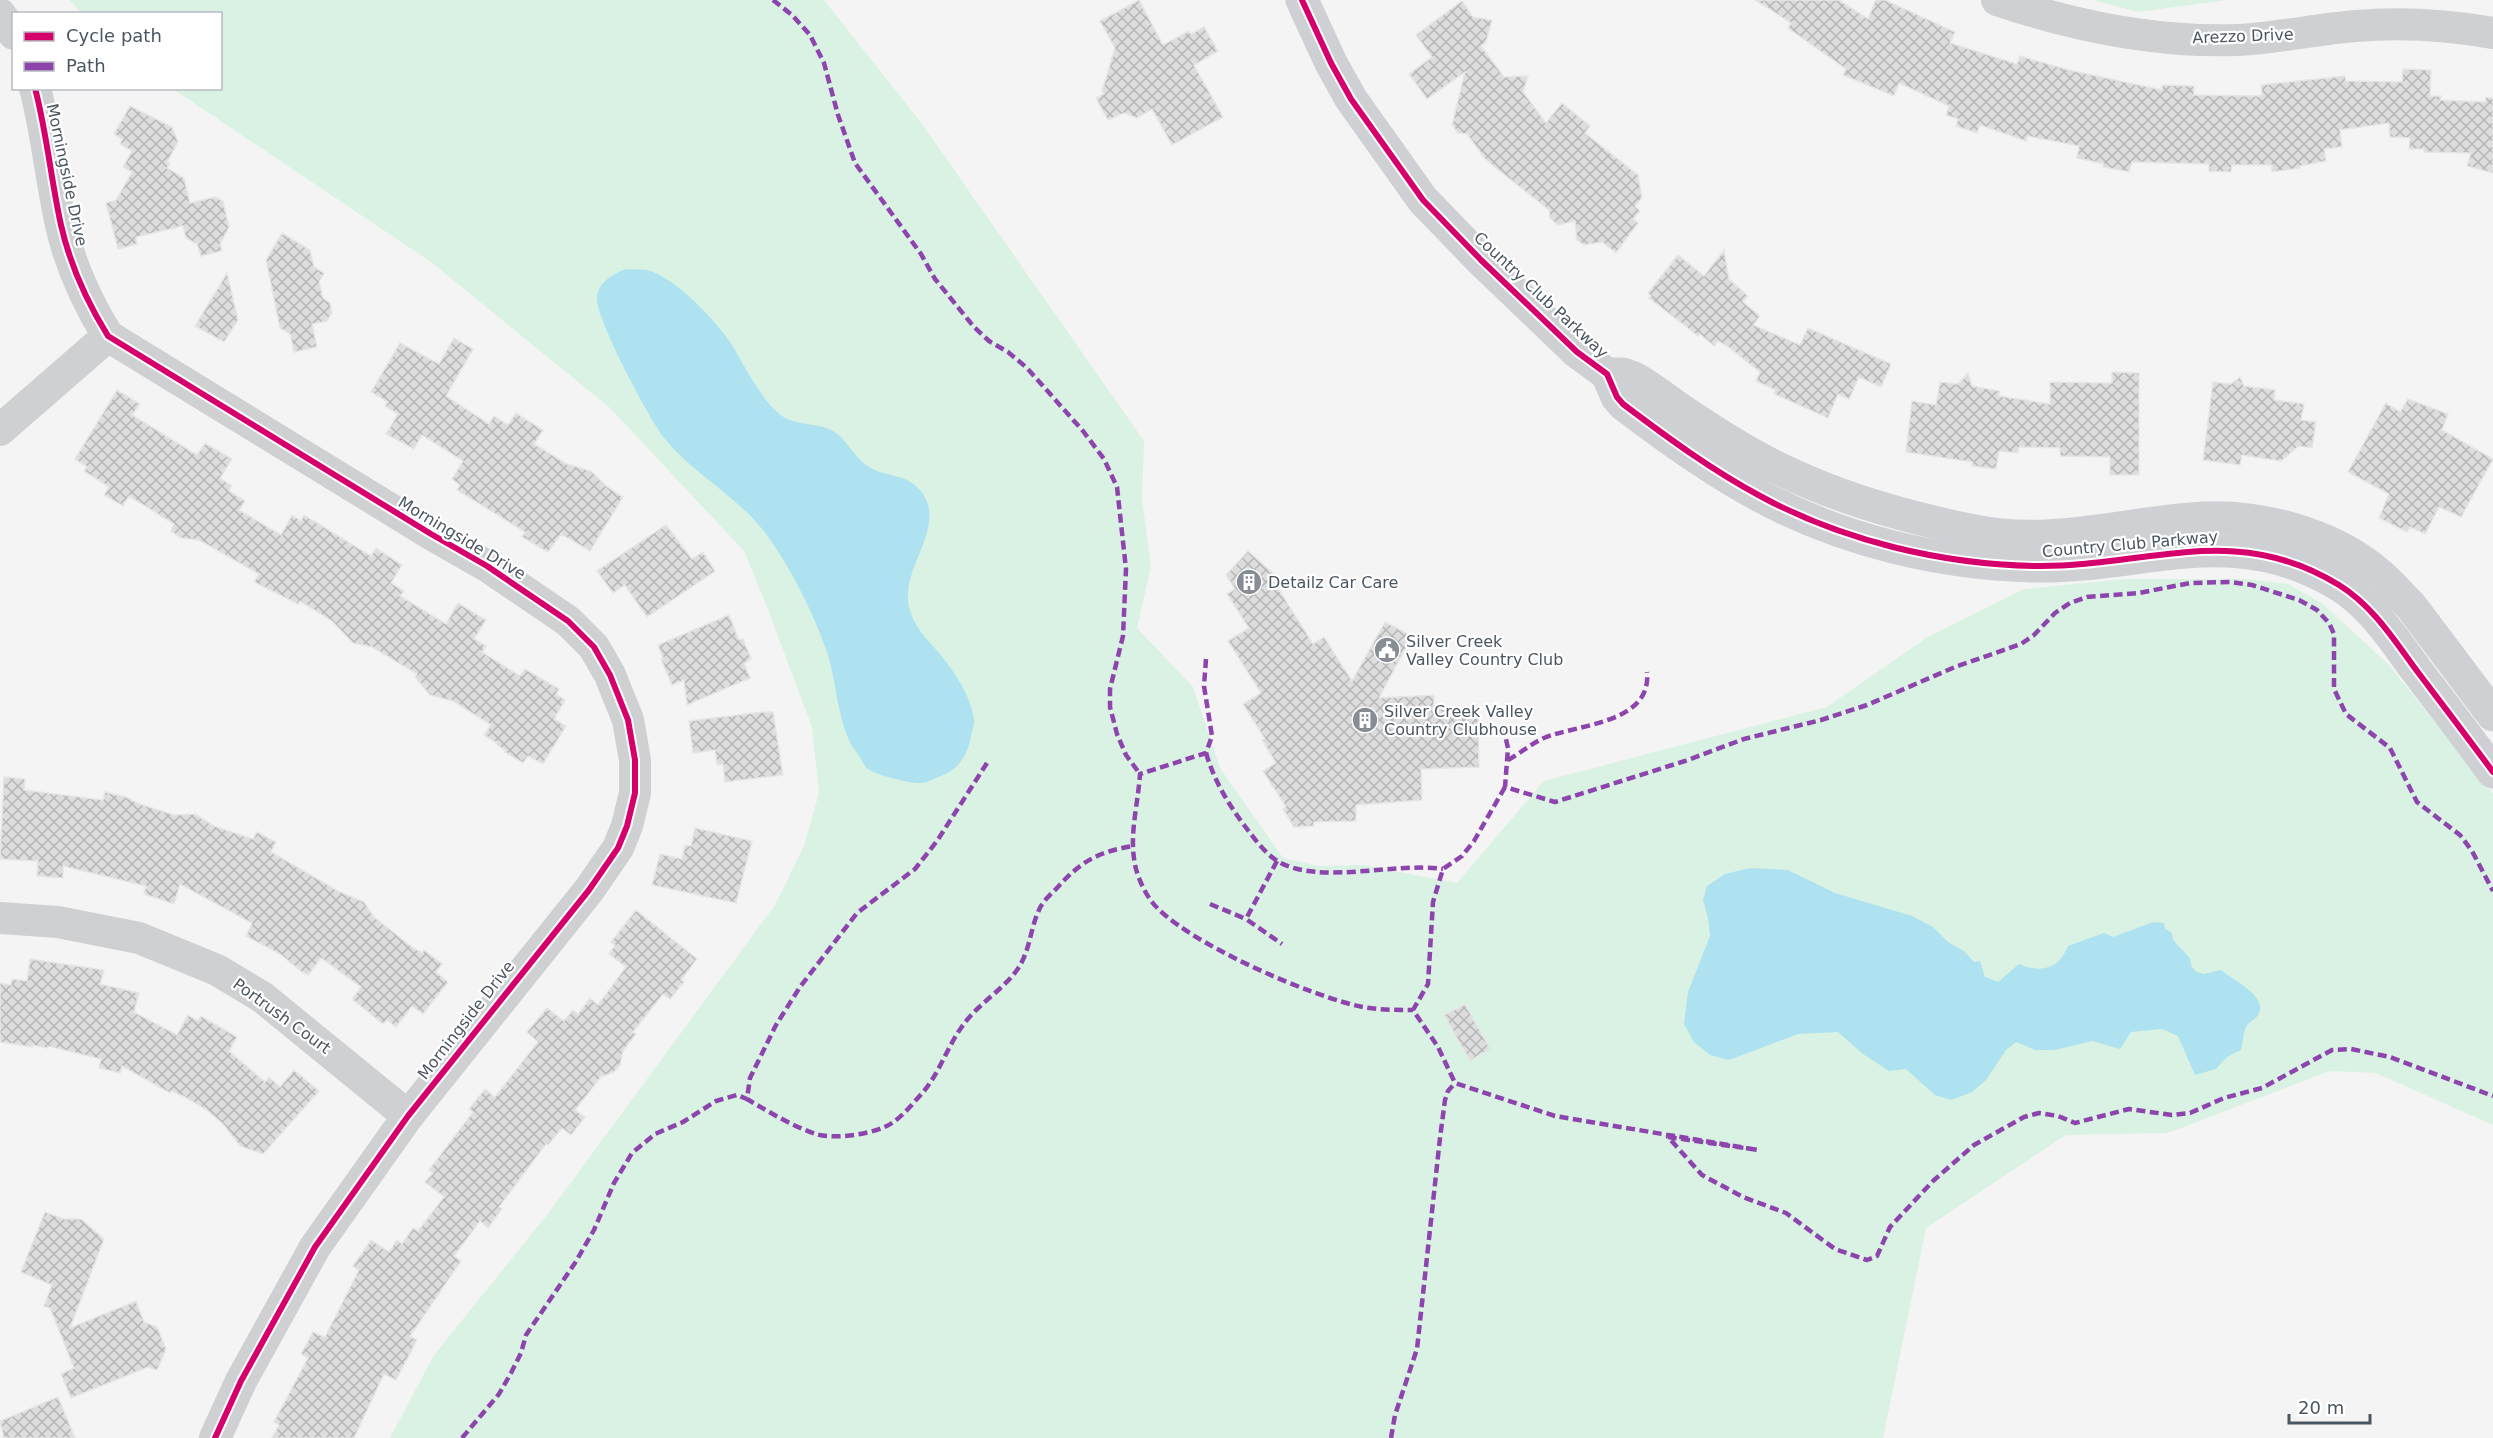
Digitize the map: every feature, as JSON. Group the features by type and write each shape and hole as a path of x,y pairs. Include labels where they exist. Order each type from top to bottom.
{"street":[{"name":"Country Club Parkway","path":"1302,0 1331,63 1351,99 1423,200 1481,260 1569,344 1607,374 1617,397 1623,404 1700,459 1762,497 1810,520 1901,548 2012,565 2078,565 2113,562 2172,536 2192,519 2231,519 2278,525 2344,550 2378,573 2411,606 2493,715"},
{"name":"Arezzo Drive","path":"1997,0 2045,16 2141,35 2191,39 2239,40 2297,35 2355,26 2414,24 2493,33"},
{"path":"0,14 12,31"},
{"name":"Morningside Drive","path":"35,90 62,226 79,281 90,307 108,336 430,534 487,566 560,615 578,629 594,647 622,703 633,739 636,783 627,826 618,848 589,890 408,1116 315,1247 241,1381 215,1438"},
{"path":"0,430 108,336"},
{"name":"Country Club Parkway","path":"1607,374 1623,374 1634,378 1715,432 1784,471 1878,508 1977,531 2015,535 2172,536 2280,559 2341,586 2384,627 2493,772"},
{"path":"1839,530 1848,498"},
{"path":"2384,627 2411,606"},
{"name":"Portrush Court","path":"0,918 28,918 110,931 139,938 201,962 262,997 408,1116"}],"green space":[{"path":"70,0 824,0 922,124 1144,441 1142,499 1151,566 1137,628 1193,687 1220,768 1283,858 1318,866 1363,865 1457,883 1544,781 1827,707 1926,638 2024,589 2124,579 2246,579 2288,584 2323,604 2388,664 2493,794 2493,1125 2376,1073 2330,1071 2168,1133 2066,1135 1926,1228 1883,1438 390,1438 434,1355 547,1215 775,905 804,846 819,793 812,727 744,551 610,408 431,262 174,90 222,90 222,12 80,12"},
{"path":"2093,0 2226,0 2138,12"}],"water":[{"path":"626,269 647,270 658,274 693,300 730,342 760,392 782,416 835,432 863,463 911,482 923,494 929,507 929,521 911,578 908,593 909,607 917,626 956,676 970,703 974,721 966,753 952,770 923,783 916,783 878,774 864,765 845,730 827,652 801,591 784,561 766,534 743,508 676,452 665,439 647,412 624,368 598,307 597,296 601,286 608,279"},
{"path":"1750,868 1788,870 1835,893 1912,916 1933,927 1948,942 1964,951 1974,962 1980,961 1985,977 1998,982 2019,964 2041,969 2054,965 2060,960 2068,946 2104,933 2113,937 2153,922 2164,923 2165,929 2172,933 2173,940 2190,958 2195,971 2203,974 2221,970 2253,994 2260,1006 2259,1013 2246,1027 2241,1050 2227,1057 2216,1069 2195,1075 2178,1036 2162,1029 2131,1032 2120,1049 2092,1041 2055,1050 2035,1050 2016,1042 2006,1050 1986,1080 1972,1092 1951,1100 1935,1095 1906,1069 1889,1071 1863,1054 1838,1032 1798,1034 1729,1060 1710,1055 1694,1042 1684,1024 1688,992 1710,936 1703,900 1707,886 1725,874"}],"building":[{"path":"1139,0 1163,45 1189,31 1191,34 1204,27 1218,51 1194,65 1223,117 1172,145 1152,109 1137,118 1124,113 1108,120 1096,98 1104,94 1102,91 1115,48 1100,21"},
{"path":"1755,0 1839,0 1868,19 1876,0 1885,0 1955,32 1950,43 2017,64 2020,56 2069,70 2162,90 2162,85 2194,86 2194,95 2262,96 2261,85 2345,76 2346,81 2402,82 2403,69 2431,70 2430,96 2441,96 2440,100 2485,102 2486,97 2493,98 2493,173 2467,166 2471,153 2424,152 2424,149 2409,149 2410,138 2390,137 2389,123 2340,130 2342,147 2324,149 2326,161 2300,166 2300,168 2272,172 2272,165 2232,165 2231,172 2209,171 2209,164 2132,162 2129,172 2103,167 2104,164 2077,158 2079,146 2027,136 2026,141 1980,125 1977,133 1956,126 1958,119 1946,115 1949,106 1899,83 1894,96 1843,75 1846,69 1788,28 1791,23"},
{"path":"1462,1 1473,17 1492,20 1486,42 1481,46 1504,77 1528,76 1523,92 1546,123 1562,103 1590,126 1585,133 1638,175 1642,198 1635,206 1640,211 1633,219 1638,223 1616,253 1602,242 1584,245 1577,240 1575,221 1558,225 1550,218 1549,210 1486,160 1467,134 1458,133 1452,125 1465,72 1427,99 1409,74 1432,57 1416,35"},
{"path":"130,106 172,127 178,142 167,162 170,163 167,168 184,178 190,203 215,197 223,201 229,227 220,244 222,251 201,256 197,244 186,238 183,226 136,237 137,244 118,249 106,203 116,200 132,172 123,167 132,151 120,144 122,139 114,134"},
{"path":"282,233 310,250 314,267 324,273 319,282 323,298 330,303 332,313 327,321 312,324 317,347 294,352 290,334 280,328 266,260"},
{"path":"1724,250 1729,279 1748,296 1743,302 1760,316 1753,325 1800,345 1808,328 1891,364 1881,387 1859,377 1849,399 1838,394 1828,418 1774,394 1776,390 1756,381 1760,372 1727,346 1718,341 1714,346 1649,298 1651,296 1648,293 1678,255 1704,276"},
{"path":"227,273 238,320 224,342 195,326"},
{"path":"454,338 473,349 446,396 489,424 494,416 508,425 516,413 543,430 534,444 567,464 591,471 606,486 623,497 590,551 561,534 548,552 522,537 525,532 457,490 460,485 452,479 463,461 422,435 414,449 386,434 398,414 385,406 388,402 371,392 400,343 439,364"},
{"path":"2112,372 2139,373 2139,475 2110,475 2110,457 2060,456 2060,448 2019,447 2018,453 1999,451 1996,469 1972,466 1973,462 1906,452 1912,401 1936,405 1940,382 1958,384 1968,373 1972,386 2000,391 1999,396 2050,404 2050,382 2112,383"},
{"path":"2240,377 2244,386 2275,390 2274,400 2304,404 2301,420 2316,422 2312,448 2299,446 2281,461 2242,455 2240,465 2203,460 2213,382 2231,384"},
{"path":"117,390 140,404 132,415 197,455 205,443 232,459 220,478 232,486 229,491 245,501 239,510 281,535 292,515 301,521 304,515 371,556 376,548 402,565 391,583 404,591 400,596 446,624 458,603 486,620 474,639 486,646 482,652 520,676 525,669 559,689 556,694 565,700 554,719 566,726 543,764 528,756 523,763 505,752 497,743 484,735 491,725 453,701 430,695 415,677 417,674 372,647 353,643 332,621 300,601 298,604 254,582 259,574 199,540 181,538 171,531 174,524 129,496 123,506 104,495 109,487 84,471 87,467 75,459"},
{"path":"2408,399 2448,414 2442,430 2493,459 2461,517 2439,507 2425,534 2410,527 2407,532 2379,518 2389,494 2348,472 2386,403 2400,412"},
{"path":"666,525 692,559 703,552 715,571 647,617 625,585 613,593 597,571"},
{"name":"Silver Creek Valley Country Clubhouse","path":"1248,551 1274,574 1271,577 1313,644 1324,637 1352,681 1385,622 1412,636 1379,698 1434,695 1434,709 1478,708 1479,767 1421,769 1422,800 1356,805 1356,821 1314,822 1314,826 1294,827 1283,809 1286,807 1263,771 1276,763 1262,740 1265,739 1243,704 1261,693 1228,641 1249,628 1227,594 1235,589 1226,575"},
{"path":"729,615 739,640 743,639 751,659 744,663 750,678 687,705 684,680 672,685 658,645"},
{"path":"773,712 783,775 725,782 723,764 717,765 715,750 693,753 689,721"},
{"path":"4,777 25,779 24,790 103,800 105,792 126,797 174,815 195,814 214,826 253,839 257,832 276,842 271,852 338,891 364,902 374,917 412,947 422,953 424,950 442,964 436,972 448,982 423,1014 412,1006 396,1027 387,1020 383,1024 352,999 361,987 321,958 308,975 302,972 280,954 246,936 252,923 180,884 174,904 144,894 146,886 63,866 63,878 37,876 38,861 0,859"},
{"path":"695,828 752,841 736,903 652,885 660,854 682,859 685,845 691,846"},
{"path":"636,910 697,959 681,980 684,982 670,999 663,994 633,1032 636,1034 623,1051 620,1065 614,1072 601,1077 575,1110 585,1117 571,1135 562,1128 548,1145 546,1144 499,1207 502,1209 488,1228 480,1221 454,1256 461,1261 410,1336 417,1340 396,1380 384,1374 354,1438 272,1438 279,1425 274,1422 308,1358 301,1354 313,1332 325,1337 359,1270 353,1266 371,1240 389,1252 397,1240 402,1244 413,1228 418,1231 444,1197 425,1182 433,1173 429,1170 473,1112 469,1109 485,1089 495,1097 538,1042 527,1032 547,1008 564,1021 573,1010 578,1014 590,998 598,1005 626,967 609,954 615,945 611,942"},
{"path":"30,959 104,970 100,984 139,993 134,1012 177,1035 188,1015 198,1021 201,1016 237,1037 229,1051 265,1082 269,1077 280,1087 294,1070 319,1091 263,1154 240,1146 223,1124 207,1110 183,1096 171,1091 170,1093 122,1066 120,1073 99,1068 101,1059 48,1046 47,1048 32,1045 32,1047 0,1042 0,983 11,985 12,979 27,981"},
{"path":"1465,1004 1490,1049 1470,1061 1444,1015"},
{"path":"45,1212 64,1219 81,1219 104,1239 70,1328 136,1301 144,1322 157,1327 166,1349 157,1370 148,1367 71,1398 61,1374 74,1368 50,1308 44,1306 52,1285 21,1272"},
{"path":"58,1397 75,1438 4,1438 0,1421"}],"marked path":[{"path":"773,0 792,15 810,35 824,63 838,115 855,163 921,254 935,279 974,327 989,341 1008,352 1027,368 1083,431 1104,459 1117,487 1126,569 1123,636 1110,689 1110,707 1117,734 1126,755 1140,774"},
{"path":"1503,726 1508,748 1505,787 1555,802 1685,761 1744,739 1821,720 1867,705 1955,667 2021,644 2034,635 2055,613 2070,603 2087,597 2139,593 2190,583 2231,582 2252,585 2299,600 2317,610 2329,623 2334,634 2334,689 2346,714 2390,748 2417,802 2460,835 2472,851 2493,891"},
{"path":"1206,659 1204,686 1212,736 1206,753 1140,774 1133,845 1136,869 1147,895 1168,917 1191,934 1250,966 1341,1002 1363,1007 1413,1010"},
{"path":"1508,760 1544,738 1592,725 1625,712 1638,702 1645,689 1647,672"},
{"path":"1206,753 1217,782 1232,808 1260,845 1279,862 1296,869 1315,872 1403,868 1443,869"},
{"path":"987,763 937,841 915,869 857,913 800,987 776,1025 750,1078 747,1099 789,1123 824,1136 866,1133 892,1123 924,1091 967,1019 1017,970 1025,956 1039,910 1046,899 1081,865 1109,851 1133,846"},
{"path":"1505,787 1474,841 1462,856 1443,869 1433,902 1428,984 1413,1010 1438,1047 1455,1083 1555,1116 1758,1150 1668,1137 1702,1175 1743,1197 1786,1213 1835,1249 1867,1260 1877,1256 1890,1227 1933,1181 1974,1145 2024,1117 2039,1113 2058,1116 2075,1123 2129,1109 2172,1115 2190,1113 2224,1098 2262,1088 2332,1050 2351,1049 2390,1057 2493,1096"},
{"path":"1277,861 1246,919 1282,944"},
{"path":"1210,904 1246,919"},
{"path":"1391,1438 1395,1415 1417,1349 1445,1100 1448,1091 1455,1083"},
{"path":"462,1438 499,1394 521,1353 526,1335 575,1263 594,1230 614,1183 632,1153 655,1134 683,1122 716,1101 737,1095 747,1099"}],"cycle path":[{"path":"1302,0 1331,63 1351,99 1423,200 1481,260 1577,352 1607,374 1617,397 1623,404 1708,465 1762,497 1826,526 1894,547 1964,561 2034,566 2075,565 2189,552 2225,551 2262,555 2300,566 2339,585 2373,613 2493,772"},
{"path":"35,90 69,254 80,283 108,336 487,566 568,621 594,647 610,675 628,720 635,760 635,793 627,826 618,848 589,890 408,1116 315,1247 241,1381 215,1438"}],"place":[{"name":"Detailz Car Care","path":"1249,582"},
{"name":"Silver Creek Valley Country Club","path":"1387,650"},
{"name":"Silver Creek Valley Country Clubhouse","path":"1365,720"}]}
